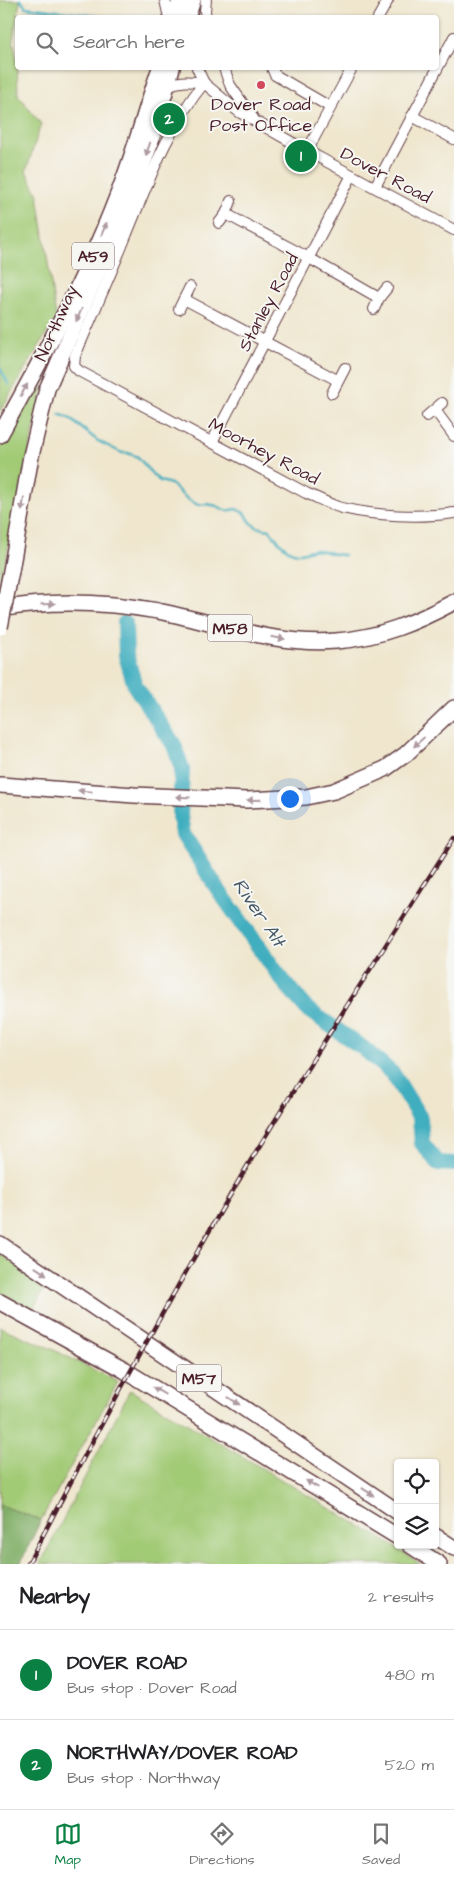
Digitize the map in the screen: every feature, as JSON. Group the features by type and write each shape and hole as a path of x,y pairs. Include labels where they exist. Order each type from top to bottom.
{"highway":[{"name":"Northway","path":"0,434 61,323 92,259 134,153 159,70"},
{"name":"Northway","path":"0,627 12,571 31,456 47,389 128,203 148,147 171,70"},
{"name":"M58","path":"0,609 14,606 60,604 131,607 262,635 321,642 350,640 380,634 408,624 454,602"},
{"path":"0,785 207,799 280,800 306,797 334,791 385,769 406,754 454,708"},
{"name":"M57","path":"0,1244 394,1509"},
{"name":"M57","path":"0,1302 124,1370 394,1535"},
{"path":"439,1539 454,1548"},
{"path":"416,1549 439,1564"}],"street":[{"path":"166,0 168,15"},
{"path":"206,0 206,15"},
{"path":"380,15 388,0"},
{"path":"439,68 453,43"},
{"name":"Dover Road","path":"199,70 204,83 228,104 307,151 454,230"},
{"path":"225,70 230,85 254,120"},
{"path":"273,70 275,76 330,107"},
{"path":"307,151 351,70"},
{"path":"375,187 438,70"},
{"path":"167,86 174,82 186,80 204,83"},
{"name":"Northway","path":"74,366 75,356 148,179 189,101 204,83"},
{"path":"218,94 230,85"},
{"path":"412,116 454,139"},
{"name":"Stanley Road","path":"212,442 352,175"},
{"path":"219,223 226,214 231,201"},
{"path":"226,214 379,298"},
{"path":"179,309 190,287"},
{"path":"374,310 379,298 387,288"},
{"path":"184,299 337,380"},
{"name":"Moorhey Road","path":"74,366 306,494 341,508 433,516 454,513"},
{"path":"332,393 337,380 345,368"},
{"path":"435,410 454,436"}],"green space":[{"path":"0,0 19,0 18,15 15,15 13,39 18,95 41,124 26,171 38,195 56,318 0,411"},
{"path":"36,385 43,388 0,586 0,447 11,425"},
{"path":"0,1254 46,1285 33,1309 0,1293"},
{"path":"0,1327 52,1349 118,1382 41,1520 0,1505"},
{"path":"130,1390 421,1564 40,1564"},
{"path":"0,1505 41,1520 20,1564 0,1564"}],"waterway":[{"path":"20,0 26,7 90,15"},
{"path":"0,368 9,385"},
{"path":"59,414 69,418 98,441 122,453 138,457 160,481 171,484 187,499 198,505 217,506 227,511 236,509 246,514 255,526 270,530 287,549 296,553 314,550 344,555"},
{"name":"River Alt","path":"125,623 126,655 135,686 174,745 182,769 180,816 183,834 217,888 280,977 308,1010 363,1048 393,1074 420,1118 422,1143 438,1163 454,1164"}],"railway":[{"path":"28,1564 132,1368 242,1175 320,1048 454,838"}],"place":[{"name":"Dover Road Post Office","path":"261,85"},
{"name":"NORTHWAY/DOVER ROAD","path":"169,119"},
{"name":"DOVER ROAD","path":"301,156"}]}
